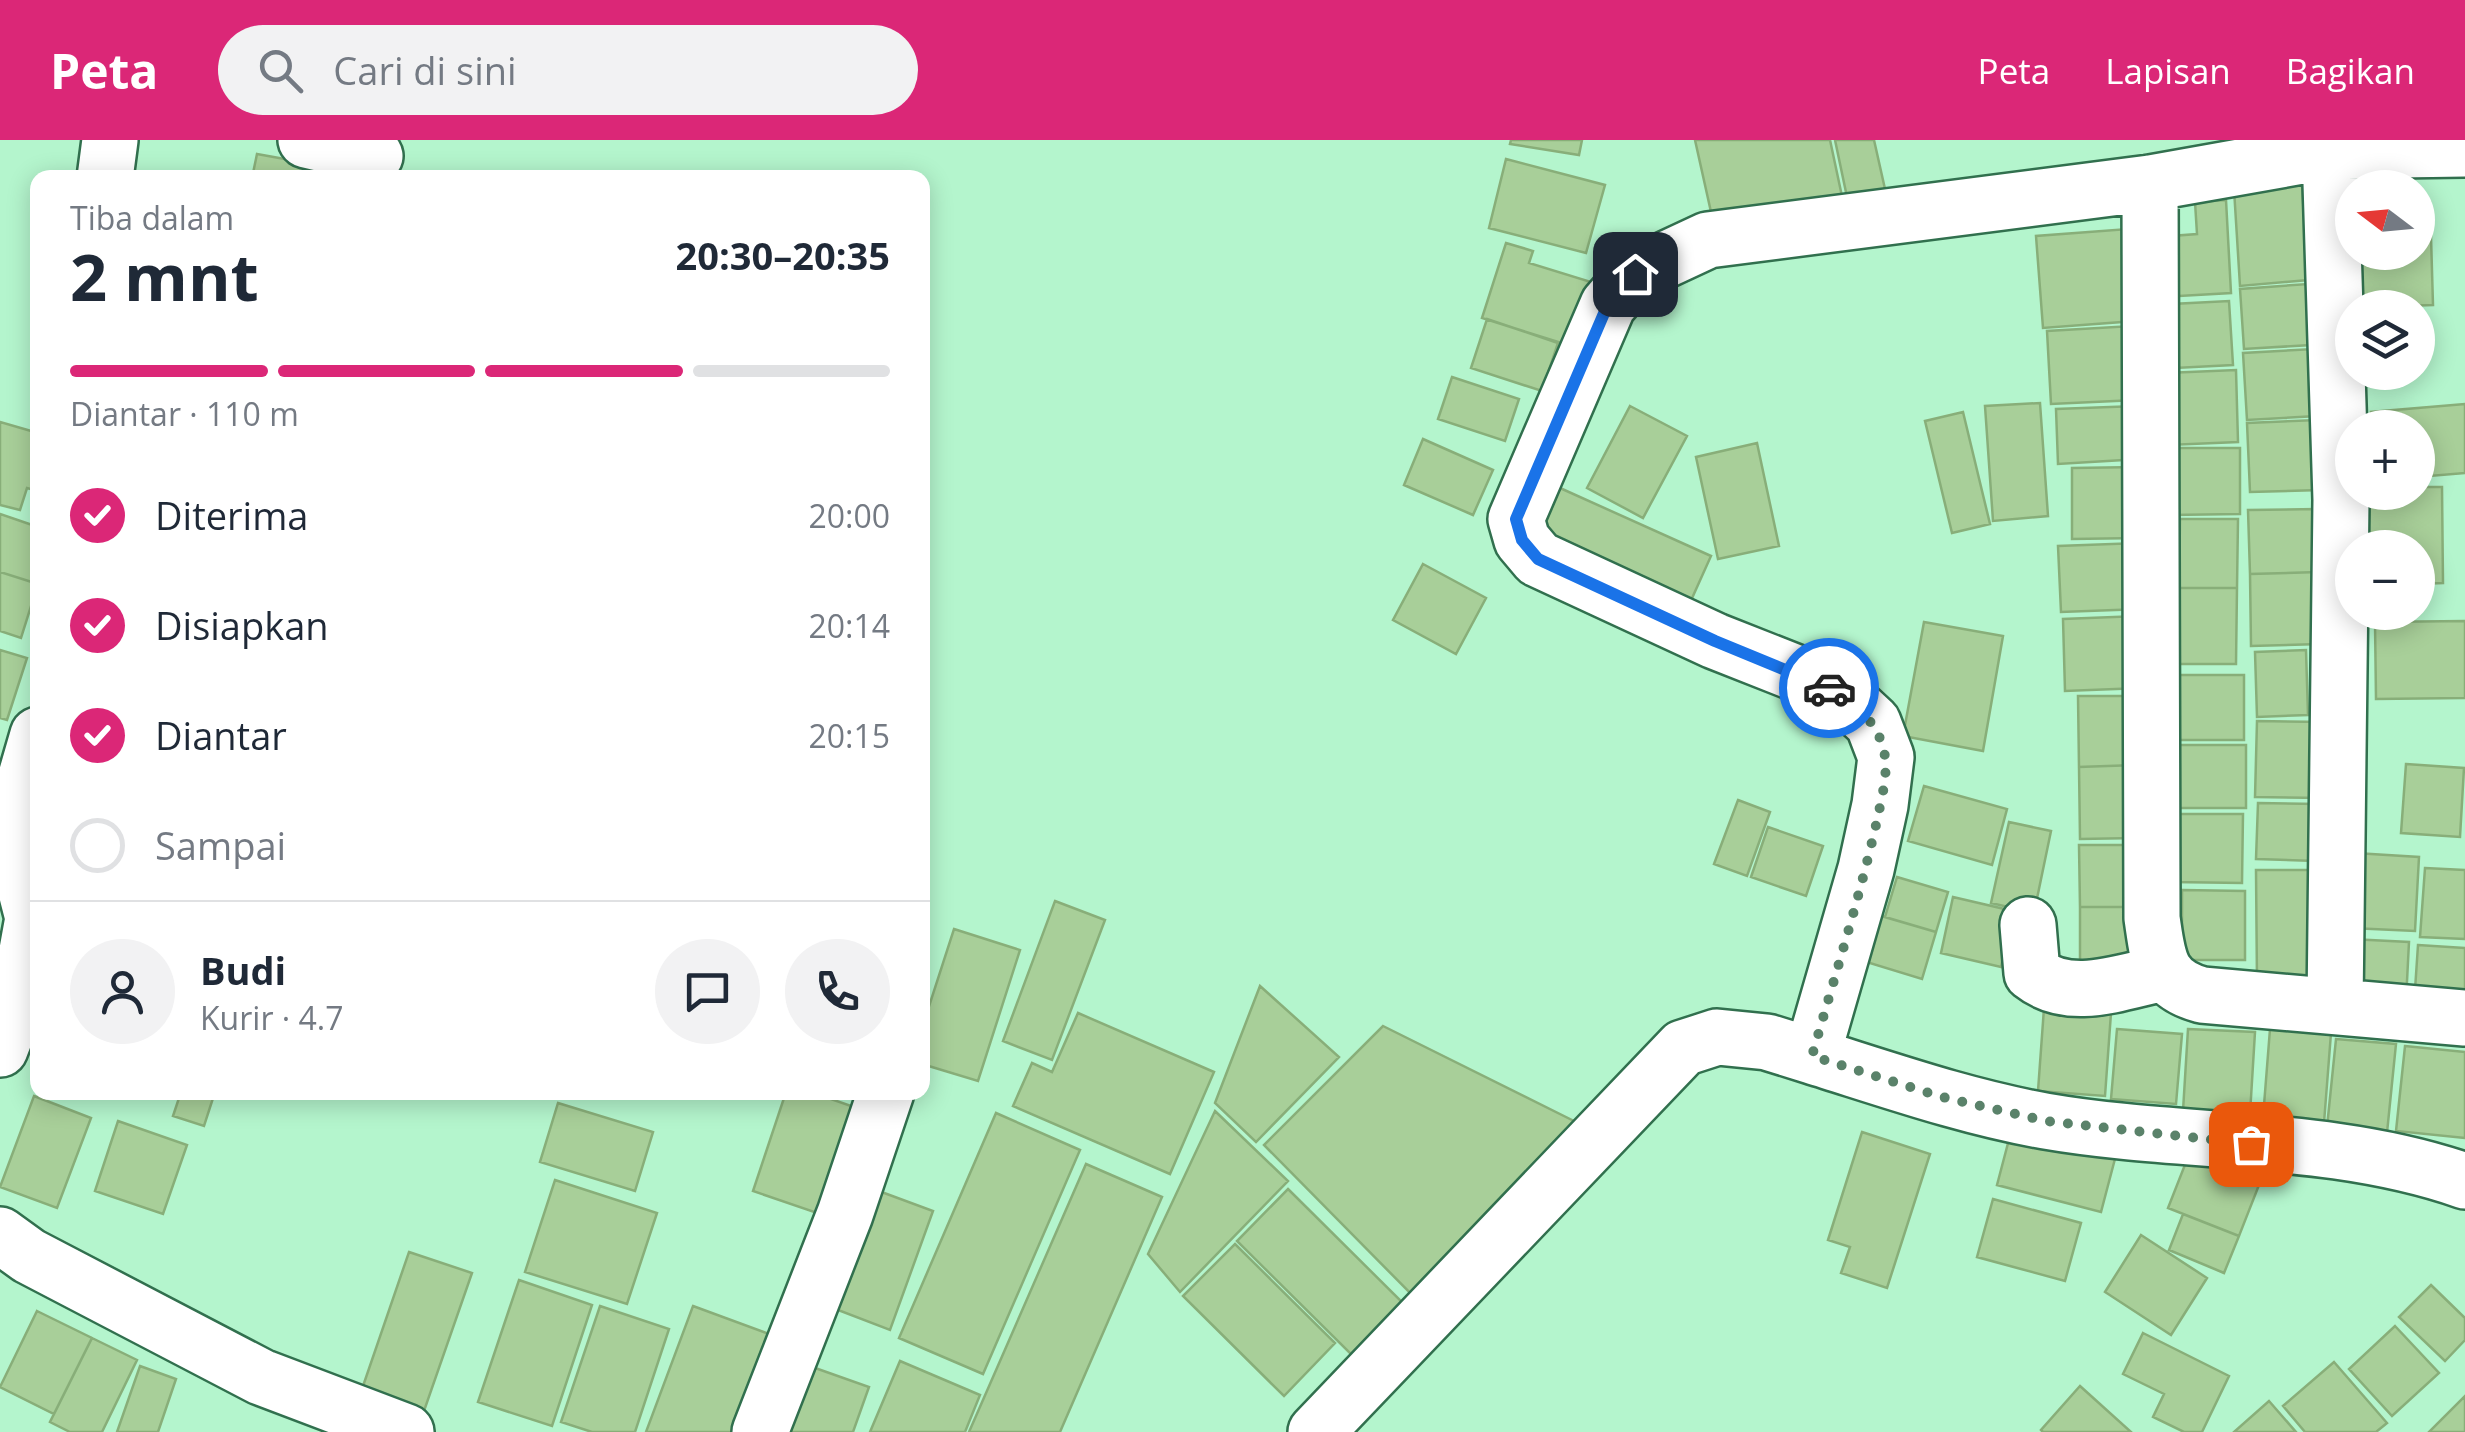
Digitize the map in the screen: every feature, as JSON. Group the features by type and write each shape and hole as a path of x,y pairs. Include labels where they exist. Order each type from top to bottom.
{"street":[{"path":"106,170 110,140"},
{"path":"306,140 376,156"},
{"path":"1812,1056 1866,869 1886,757 1872,723 1845,696 1538,559 1522,540 1516,519 1608,304 1635,274 1708,240 2150,183 2330,151 2465,149"},
{"path":"2330,151 2340,500 2335,1006"},
{"path":"2150,183 2152,918 2164,973 2182,990 2202,995 2465,1018"},
{"path":"30,763 18,804 19,864 30,906"},
{"path":"2028,925 2032,973 2046,984 2064,990 2164,973"},
{"path":"0,1049 18,1005 30,935"},
{"path":"1316,1432 1683,1048 1717,1038 1767,1042 1942,1097 2046,1121 2369,1156 2424,1166 2465,1181"},
{"path":"760,1432 883,1100"},
{"path":"0,1235 29,1256 261,1377 406,1432"}],"building":[{"path":"1511,140 1582,140 1579,155 1510,144"},
{"path":"1695,140 1830,140 1843,201 1715,230"},
{"path":"1835,140 1874,140 1885,189 1847,197"},
{"path":"257,154 307,163 306,170 254,170"},
{"path":"1506,159 1605,185 1586,253 1489,228"},
{"path":"2302,185 2308,280 2240,286 2234,189"},
{"path":"2226,200 2231,293 2162,297 2158,237 2197,234 2195,202"},
{"path":"2128,229 2135,321 2043,328 2036,236"},
{"path":"1506,243 1533,251 1529,263 1591,282 1571,346 1482,318"},
{"path":"2349,270 2432,270 2433,290 2345,290"},
{"path":"2308,284 2311,345 2244,349 2240,289"},
{"path":"2229,301 2233,365 2175,368 2172,304"},
{"path":"1487,319 1558,343 1542,391 1471,368"},
{"path":"2132,326 2136,400 2051,404 2047,331"},
{"path":"2314,349 2317,416 2247,420 2243,353"},
{"path":"2236,370 2238,442 2168,445 2166,373"},
{"path":"1452,377 1519,399 1505,441 1438,419"},
{"path":"2040,403 2048,516 1993,521 1985,406"},
{"path":"2465,404 2465,473 2435,476 2435,410 2394,410"},
{"path":"1630,406 1687,436 1643,518 1587,488"},
{"path":"2137,406 2140,459 2058,464 2056,409"},
{"path":"1963,412 1990,524 1952,533 1925,421"},
{"path":"2318,420 2321,490 2250,492 2247,423"},
{"path":"0,422 30,431 30,489 27,488 20,510 0,505"},
{"path":"1423,439 1493,470 1473,515 1404,485"},
{"path":"1757,443 1779,546 1718,559 1696,457"},
{"path":"2169,448 2240,448 2240,514 2170,515"},
{"path":"2139,467 2140,538 2072,539 2072,468"},
{"path":"2435,487 2442,487 2443,583 2435,583 2435,530 2364,530 2363,510 2435,510"},
{"path":"1560,488 1711,556 1684,616 1533,549"},
{"path":"2317,509 2318,572 2250,574 2248,510"},
{"path":"0,514 30,524 30,581 0,572"},
{"path":"2180,519 2238,519 2237,588 2179,588"},
{"path":"2139,543 2142,609 2061,612 2058,546"},
{"path":"1423,564 1486,598 1456,654 1393,620"},
{"path":"0,572 30,581 30,609 21,638 0,631"},
{"path":"2318,572 2320,644 2251,646 2250,574"},
{"path":"2179,588 2237,588 2236,664 2179,664"},
{"path":"2139,616 2141,688 2065,691 2063,619"},
{"path":"2435,621 2465,621 2465,698 2376,699 2375,630 2435,630"},
{"path":"1924,622 2003,636 1983,751 1903,736"},
{"path":"0,650 27,658 7,720 0,718"},
{"path":"2306,650 2308,715 2257,717 2255,652"},
{"path":"2176,675 2244,675 2244,740 2176,740"},
{"path":"2078,696 2135,696 2136,765 2079,767"},
{"path":"2257,721 2325,722 2323,798 2255,797"},
{"path":"2174,745 2246,745 2246,808 2174,808"},
{"path":"2406,764 2464,768 2460,837 2401,833"},
{"path":"2136,765 2137,838 2080,839 2079,767"},
{"path":"1924,786 2007,809 1992,865 1908,841"},
{"path":"1738,800 1770,812 1747,876 1714,864"},
{"path":"2258,803 2318,804 2315,861 2256,859"},
{"path":"2173,814 2243,814 2242,883 2172,882"},
{"path":"2009,822 2051,831 2034,913 1991,903"},
{"path":"1768,827 1823,846 1806,896 1751,877"},
{"path":"2079,845 2138,845 2138,907 2080,907"},
{"path":"2355,853 2419,857 2415,931 2351,928"},
{"path":"2425,868 2465,870 2465,939 2420,937"},
{"path":"2256,870 2312,870 2313,982 2257,983"},
{"path":"1897,877 1948,892 1936,932 1885,917"},
{"path":"2182,890 2245,891 2245,960 2182,960"},
{"path":"1953,897 2013,911 2001,967 1941,953"},
{"path":"1055,901 1105,920 1052,1060 1003,1041"},
{"path":"2080,907 2138,907 2138,970 2080,970"},
{"path":"1864,911 1936,932 1922,979 1850,957"},
{"path":"954,929 1020,950 978,1081 930,1066 930,1003"},
{"path":"2350,939 2409,942 2406,1001 2347,998"},
{"path":"2418,945 2465,948 2465,1009 2414,1005"},
{"path":"1260,986 1339,1057 1256,1142 1215,1103"},
{"path":"2044,1008 2111,1013 2105,1096 2038,1091"},
{"path":"1078,1013 1214,1072 1170,1174 1013,1106 1032,1063 1052,1072"},
{"path":"1383,1026 1592,1130 1422,1305 1264,1145"},
{"path":"2117,1029 2182,1034 2176,1104 2111,1099"},
{"path":"2188,1029 2255,1032 2250,1114 2183,1111"},
{"path":"2270,1029 2331,1033 2324,1123 2263,1118"},
{"path":"2336,1039 2396,1044 2387,1133 2327,1127"},
{"path":"2405,1046 2465,1052 2465,1138 2396,1131"},
{"path":"33,1100 44,1100 91,1118 57,1208 0,1187"},
{"path":"178,1100 212,1100 204,1126 173,1116"},
{"path":"783,1100 834,1100 854,1107 817,1213 753,1191"},
{"path":"558,1103 653,1132 635,1191 540,1162"},
{"path":"1215,1111 1288,1181 1180,1292 1148,1254"},
{"path":"996,1113 1080,1150 983,1374 899,1338"},
{"path":"118,1121 187,1145 163,1214 95,1191"},
{"path":"2012,1128 2116,1155 2101,1212 1997,1185"},
{"path":"1862,1132 1930,1154 1887,1288 1841,1273 1850,1247 1828,1240"},
{"path":"2188,1157 2259,1185 2239,1236 2168,1208"},
{"path":"1086,1164 1162,1197 1060,1432 969,1432"},
{"path":"555,1180 657,1213 627,1304 525,1272"},
{"path":"868,1187 933,1211 890,1330 825,1305"},
{"path":"1288,1189 1414,1314 1363,1366 1237,1241"},
{"path":"1993,1199 2081,1223 2065,1281 1977,1257"},
{"path":"2183,1214 2239,1236 2224,1273 2169,1250"},
{"path":"2141,1235 2207,1278 2171,1335 2105,1292"},
{"path":"1235,1244 1335,1343 1284,1396 1183,1296"},
{"path":"409,1252 472,1273 424,1411 362,1389"},
{"path":"519,1280 592,1305 552,1426 478,1402"},
{"path":"2431,1285 2465,1318 2465,1340 2445,1361 2399,1317"},
{"path":"600,1306 669,1329 635,1432 592,1432 561,1422"},
{"path":"693,1306 769,1334 733,1432 646,1432"},
{"path":"37,1311 92,1338 54,1414 0,1387"},
{"path":"2395,1326 2439,1373 2392,1416 2349,1369"},
{"path":"2143,1333 2229,1376 2202,1432 2184,1432 2153,1417 2164,1394 2123,1374"},
{"path":"92,1338 137,1360 102,1432 70,1432 50,1422"},
{"path":"900,1361 980,1395 965,1432 870,1432"},
{"path":"2334,1362 2387,1423 2376,1432 2305,1432 2283,1406"},
{"path":"801,1363 869,1387 853,1432 776,1432"},
{"path":"140,1366 176,1379 158,1432 117,1432"},
{"path":"2080,1386 2131,1432 2043,1432"},
{"path":"2465,1396 2465,1432 2429,1432"},
{"path":"2269,1401 2296,1432 2234,1432"}],"way so far":[{"path":"1829,688 1845,696 1872,723 1886,757 1866,869 1812,1056 1942,1097 2046,1121 2251,1144"}],"route":[{"path":"1635,274 1608,304 1549,441 1516,519 1522,540 1538,559 1715,641 1829,688"}]}
